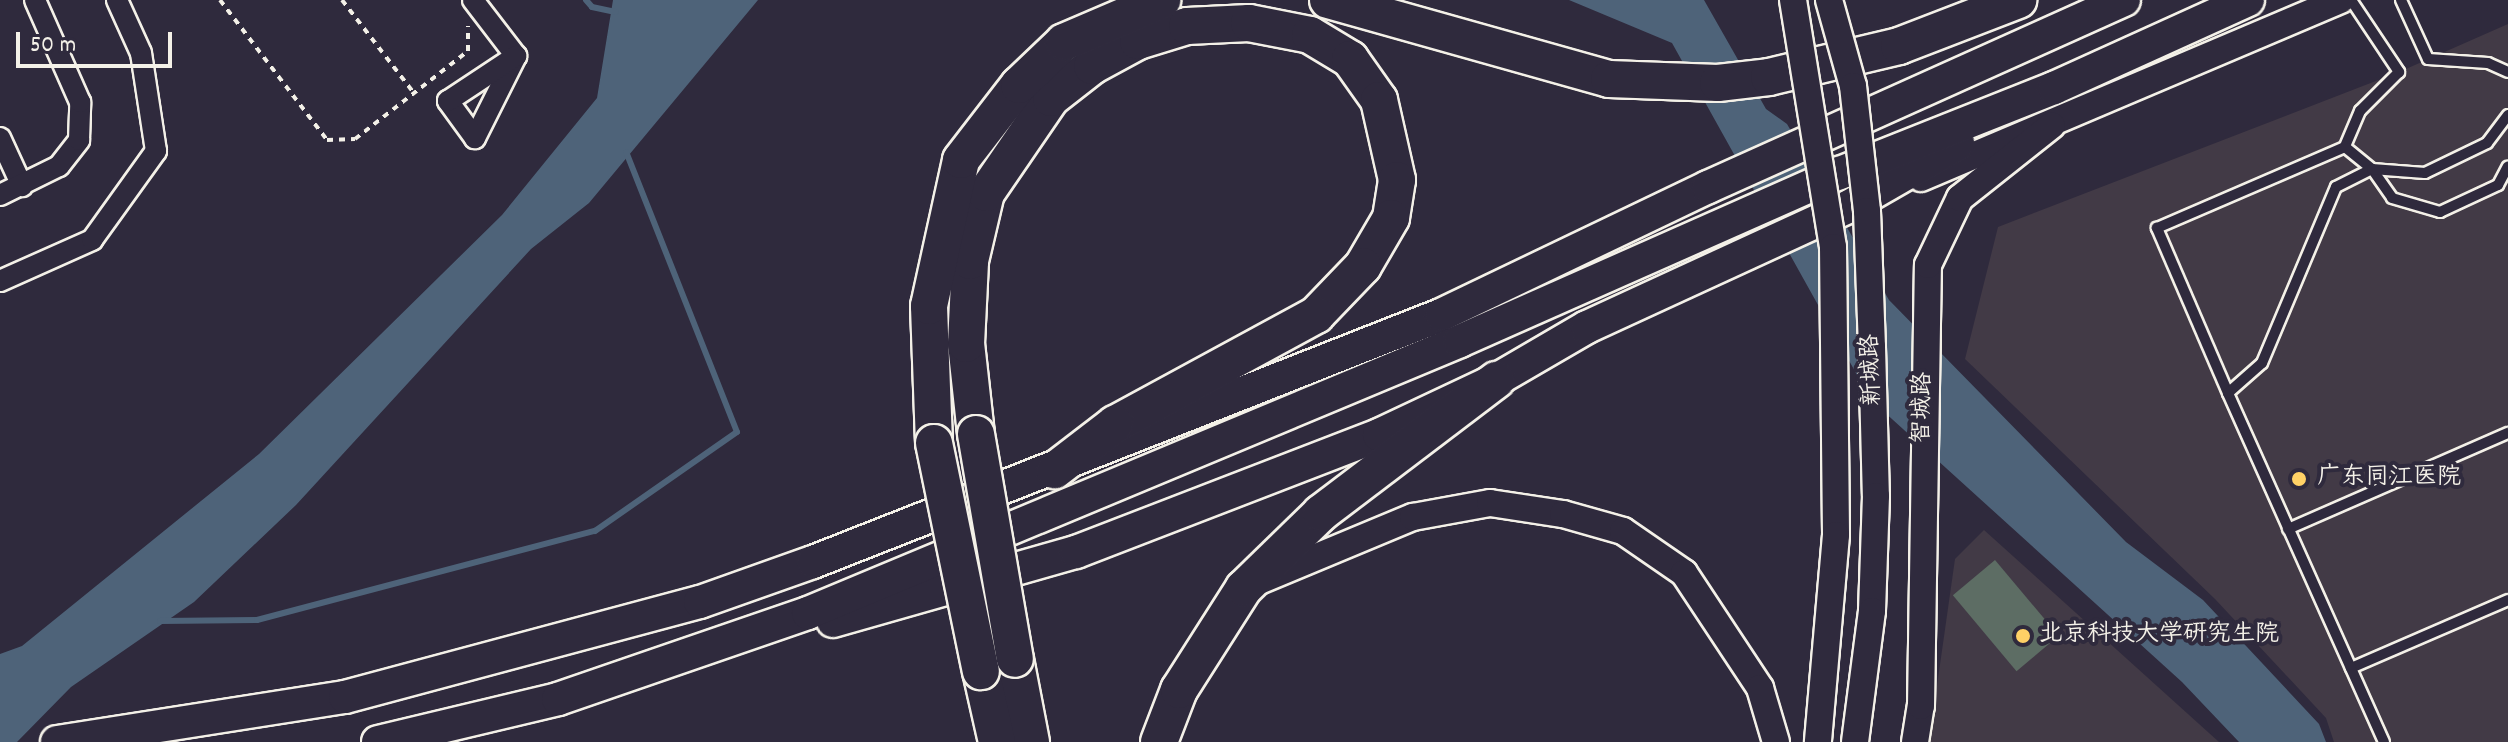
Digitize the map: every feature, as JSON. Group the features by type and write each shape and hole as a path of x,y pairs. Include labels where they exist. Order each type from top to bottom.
{"highway":[{"path":"997,742 934,443 929,306 961,160 1019,85 1064,42 1162,0"},
{"path":"1328,0 1609,79 1718,83 1824,65 1899,46 2018,0"},
{"path":"1031,742 976,434 966,344 976,234 986,193 1051,98 1127,47 1187,26 1249,23 1310,35 1350,59 1379,100 1397,180 1391,218 1363,266 1316,315 1115,424 1055,470"},
{"path":"1159,742 1179,690 1244,588 1321,513 1496,380"}],"main road":[{"path":"2013,49 2096,0"},
{"path":"57,742 345,697 700,602 1055,470 1441,315 1708,187 2124,0"},
{"path":"558,699 808,613 1460,341 1840,173 2054,88 2248,0"},
{"path":"378,742 558,699 1076,552 1284,475 1496,380 1587,327 1850,206 2054,88"}],"street":[{"path":"0,195 59,166 79,140 80,102 35,0"},
{"path":"0,281 92,240 156,151 141,53 117,0"},
{"name":"新城路","path":"1793,0 1833,247 1836,535 1818,742"},
{"name":"新城路","path":"1829,0 1853,86 1867,211 1872,332 1876,496 1872,623 1855,742"},
{"path":"1850,206 2052,125 2341,0"},
{"path":"471,9 516,56"},
{"name":"智城路","path":"1915,742 1921,706 1928,265 1960,198 2052,125"},
{"path":"0,138 22,186"},
{"path":"1244,588 1413,517 1490,503 1563,514 1623,531 1684,573 1760,688 1776,742"}],"lane":[{"path":"2351,0 2399,72 2360,111 2345,147 2157,228 2384,742"},
{"path":"2401,0 2428,59 2488,63 2508,72"},
{"path":"2228,393 2262,363 2336,187 2372,169 2425,173 2487,143 2508,115"},
{"path":"2345,147 2372,169 2392,198 2440,212 2498,185 2508,166"},
{"path":"2288,529 2508,433"},
{"path":"2351,668 2508,600"}],"path":[{"path":"220,0 327,140 355,139 468,51 471,9"},
{"path":"342,0 413,92"}],"shaded area":[{"name":"广东同江医院","path":"2508,24 2508,742 2334,742 2326,718 2215,599 1965,359 1998,227 2399,72"},
{"name":"北京科技大学研究生院","path":"1984,530 2219,742 1929,742 1955,559"}],"green space":[{"path":"1995,560 2059,636 2017,671 1953,595"}],"water":[{"path":"613,0 758,0 589,203 531,249 296,505 194,602 71,687 17,742 0,742 0,654 22,646 259,454 502,215 597,98"},
{"path":"1569,0 1704,0 1766,109 1787,124 1889,300 2126,542 2203,600 2319,724 2326,742 2239,742 2182,682 1871,400 1672,43"}],"waterway":[{"path":"586,0 592,7 615,12"},
{"path":"160,621 257,620 595,531 737,432 626,152"}],"place":[{"name":"广东同江医院","path":"2299,479"},
{"name":"北京科技大学研究生院","path":"2023,636"}]}
